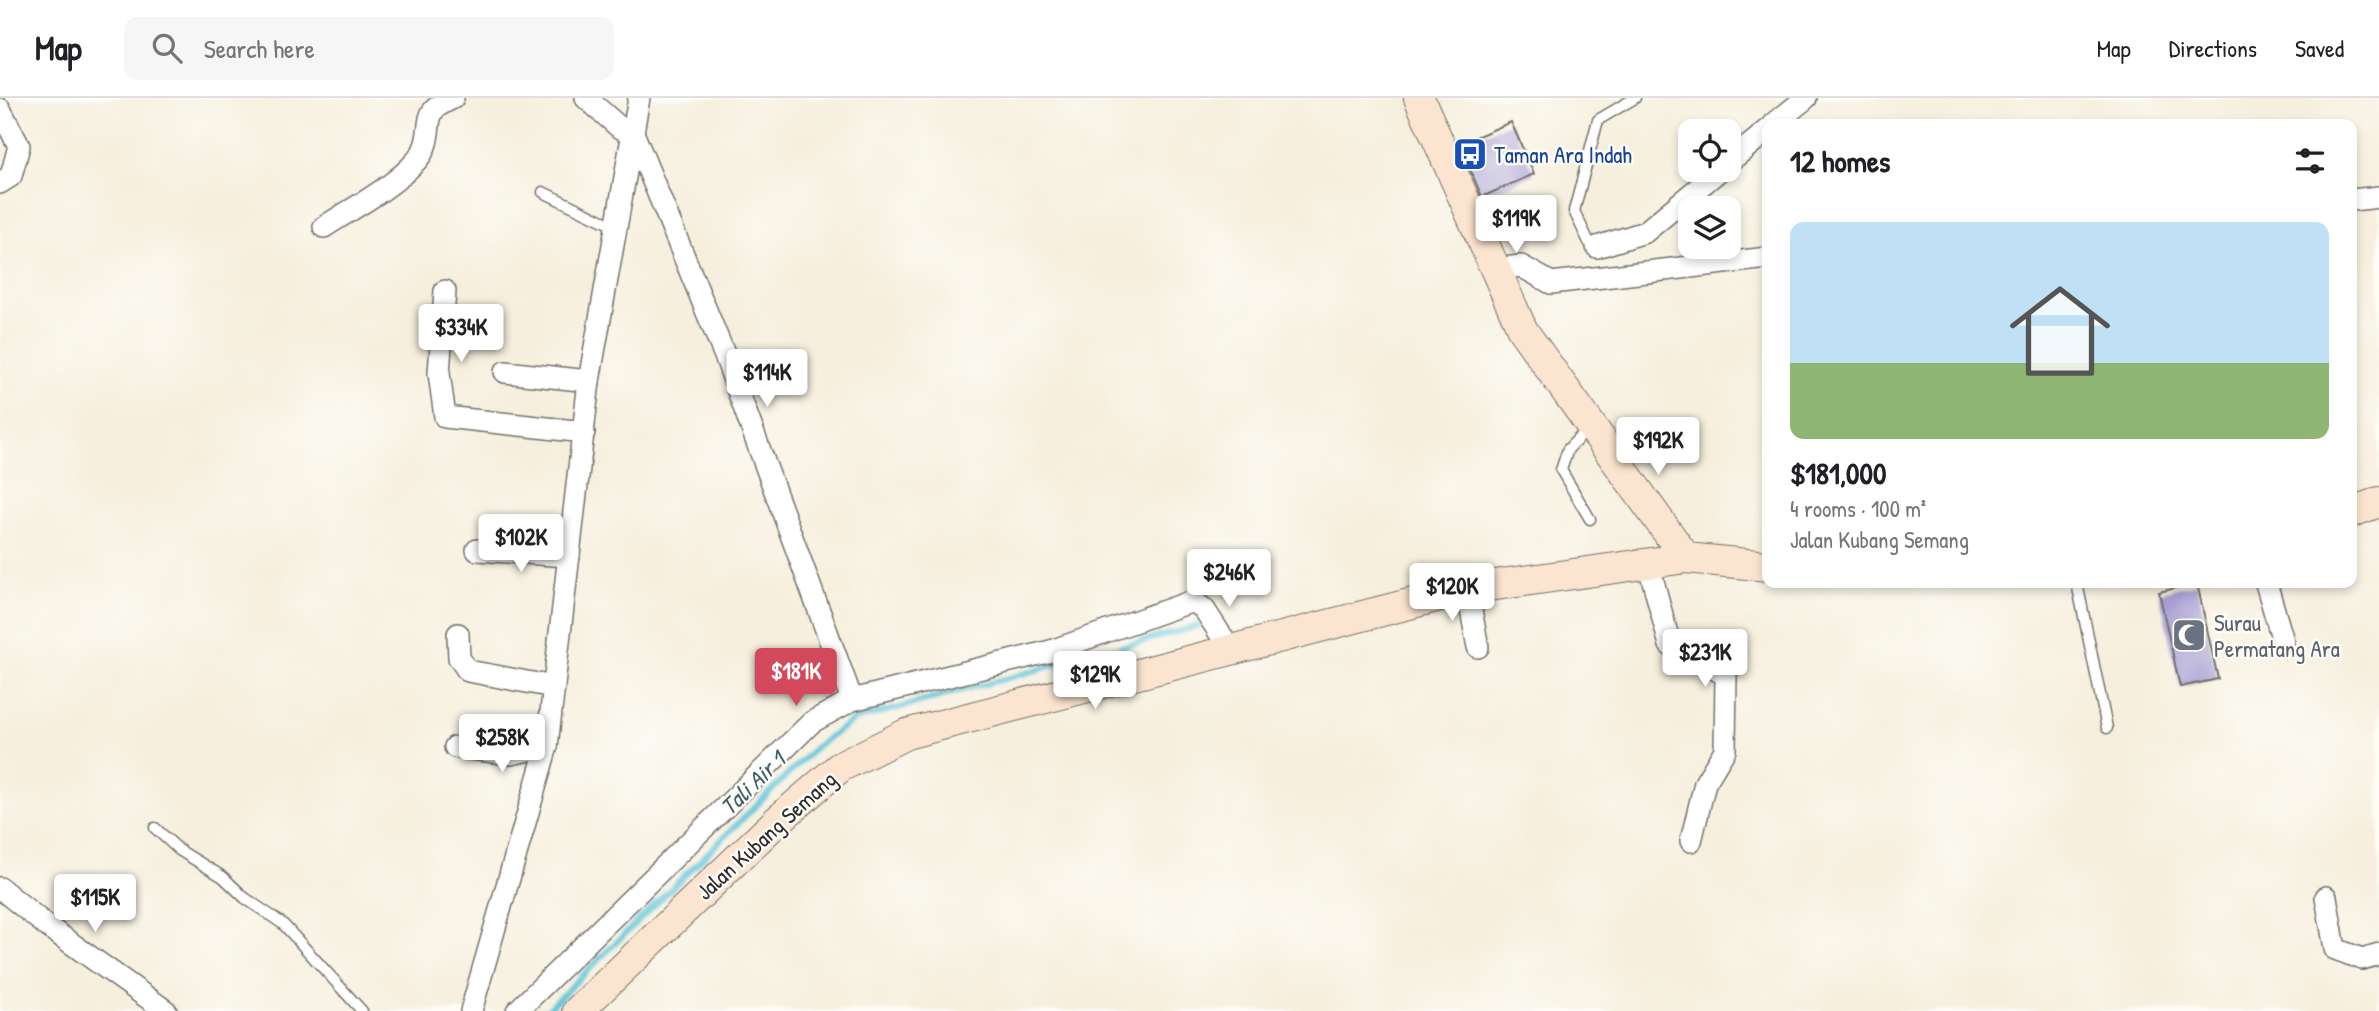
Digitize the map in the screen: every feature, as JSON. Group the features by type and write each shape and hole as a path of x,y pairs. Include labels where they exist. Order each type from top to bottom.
{"main road":[{"path":"1419,98 1523,331 1686,558"},
{"path":"2357,510 2379,502"},
{"name":"Jalan Kubang Semang","path":"578,1011 776,822 840,767 906,734 1467,589 1686,558 1762,565"}],"street":[{"path":"324,227 402,174 419,159 430,138 429,122 434,110 453,98"},
{"path":"586,98 619,127 634,135 727,361 852,700"},
{"path":"1780,119 1806,98"},
{"path":"471,1011 547,746 589,381 634,135 636,100"},
{"path":"0,109 19,146 11,176 0,183"},
{"path":"1741,152 1762,135"},
{"path":"1597,247 1645,232 1705,182"},
{"path":"2357,199 2379,197"},
{"path":"1494,269 1521,266 1550,283 1762,259"},
{"path":"445,291 439,373 445,417 584,432"},
{"path":"505,372 589,381"},
{"path":"477,550 569,556"},
{"path":"1648,562 1670,645 1726,675 1725,750 1705,783 1691,841"},
{"path":"2267,588 2283,641"},
{"path":"1467,589 1478,648"},
{"path":"517,1011 812,722 852,700 1051,650 1193,601 1204,608 1230,649"},
{"path":"457,634 459,658 468,671 554,687"},
{"path":"454,747 511,754 547,746"},
{"path":"0,888 47,926 166,1011"},
{"path":"2326,897 2335,949 2362,959 2379,954"}],"lane":[{"path":"1597,247 1589,242 1574,211 1598,120 1634,98"},
{"path":"543,192 618,228"},
{"path":"1590,427 1568,449 1561,470 1590,519"},
{"path":"2078,588 2107,728"},
{"path":"155,828 179,850 223,877 245,898 283,924 362,1011"}],"building":[{"path":"1511,122 1534,174 1482,197 1459,144"},
{"name":"Surau Permatang Ara","path":"2176,588 2198,588 2218,679 2180,687 2159,592"}],"waterway":[{"name":"Tali Air 1","path":"546,1011 818,745 854,720 1198,626"}],"place":[{"name":"Taman Ara Indah","path":"1470,154"},
{"name":"Surau Permatang Ara","path":"2189,635"}]}
